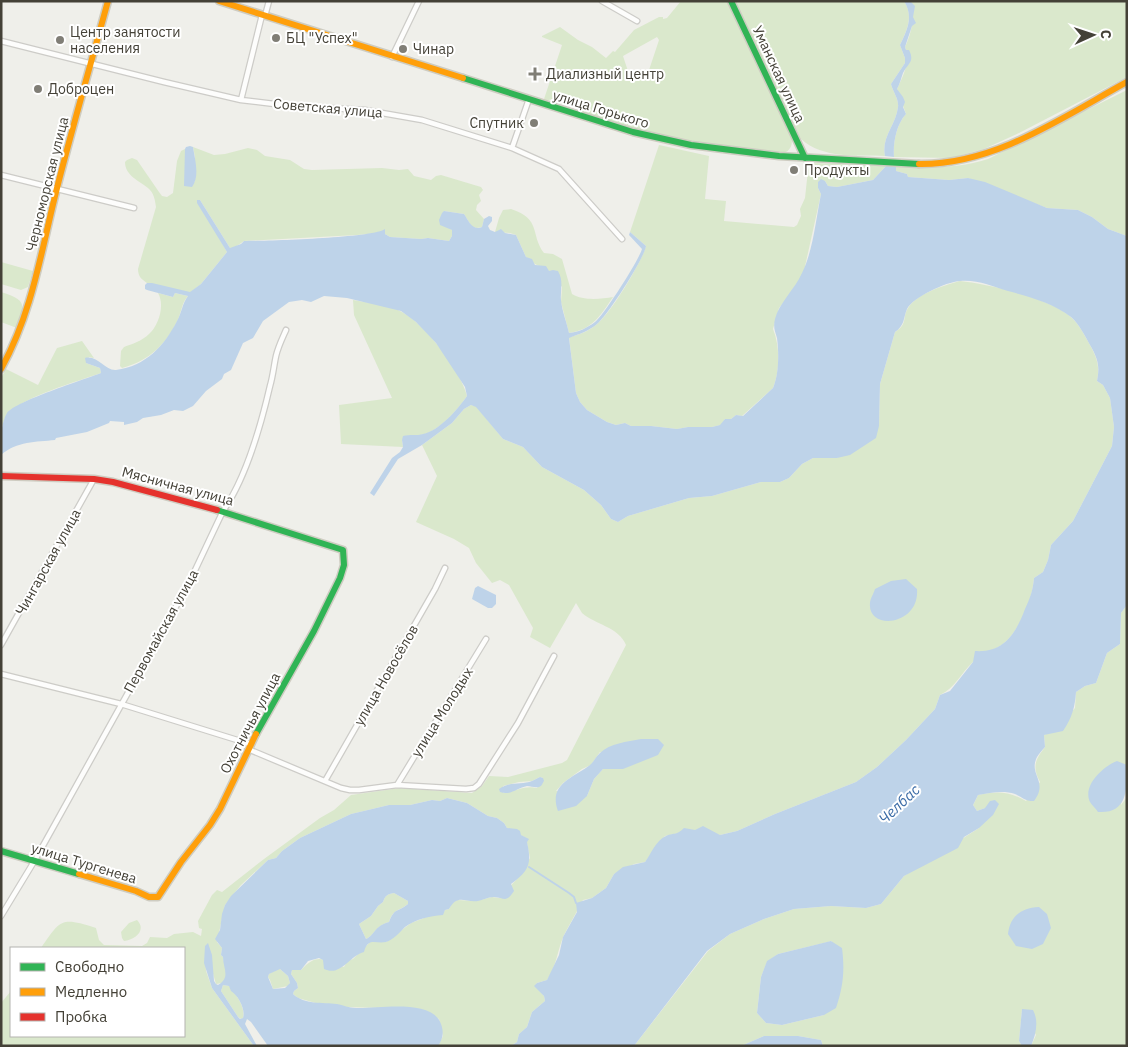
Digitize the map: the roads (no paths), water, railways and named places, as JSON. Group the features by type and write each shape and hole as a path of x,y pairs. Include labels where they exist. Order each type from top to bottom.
{"street":[{"name":"Черноморская улица","path":"1,369 16,343 26,317 56,189 108,1"},
{"name":"улица Горького","path":"219,1 632,132 687,145 739,153 885,162 944,163 961,160 978,156 1022,138 1127,82"},
{"path":"241,100 269,1"},
{"path":"392,56 419,1"},
{"path":"602,1 637,21"},
{"name":"Уманская улица","path":"731,1 805,158"},
{"name":"Советская улица","path":"1,41 241,100 291,106 365,110 422,120 512,148 558,169 622,239"},
{"path":"512,148 529,99"},
{"path":"1,175 134,208"},
{"name":"Первомайская улица","path":"1,916 35,860 189,583 231,500 247,462 262,418 277,354 286,330"},
{"name":"Мясничная улица","path":"1,476 94,479 113,482 224,511 343,550"},
{"name":"Чингарская улица","path":"1,645 94,479"},
{"name":"Охотничья улица","path":"158,897 180,862 210,825 220,809 249,746 314,631 340,578 344,565 343,550"},
{"name":"улица Новосёлов","path":"325,781 435,589 444,568"},
{"name":"улица Молодых","path":"397,785 486,639"},
{"path":"1,674 121,704 249,746 325,781 350,790 397,785 470,789 479,784 518,723 554,656"},
{"name":"улица Тургенева","path":"1,851 136,891 148,898 158,897"}],"water":[{"path":"904,1 910,1 915,6 913,17 916,23 912,26 905,47 911,54 911,60 903,73 897,89 905,102 903,107 906,114 896,134 894,157 885,156 884,149 898,107 897,98 891,84 905,63 900,45 907,29 909,13"},
{"path":"190,146 193,147 196,168 196,178 192,187 184,186 185,149"},
{"name":"Челбас","path":"886,166 896,166 896,171 907,174 908,177 949,180 968,178 985,182 1047,208 1078,210 1092,217 1108,229 1127,236 1127,605 1121,613 1120,644 1107,653 1096,683 1085,686 1076,692 1075,703 1069,722 1063,731 1044,735 1045,747 1035,763 1040,788 1034,801 1006,792 978,795 973,805 977,811 985,808 990,801 995,800 999,804 993,815 979,828 964,837 958,848 904,876 881,904 866,908 831,906 794,909 764,919 730,934 707,951 634,1046 511,1046 517,1042 519,1034 527,1027 532,1012 545,1001 544,996 534,986 547,980 559,955 563,937 577,912 576,903 592,898 606,888 614,874 623,867 645,862 662,838 679,832 684,828 695,830 703,826 720,835 737,831 856,782 877,767 935,709 940,695 950,691 973,662 975,651 994,649 1008,640 1030,598 1034,578 1043,572 1051,545 1073,521 1112,446 1114,427 1110,398 1103,385 1097,381 1097,359 1077,323 1064,312 1049,304 984,283 960,281 939,287 910,304 902,324 895,332 880,384 879,426 876,438 850,455 837,458 813,458 802,464 789,478 780,482 761,482 712,496 689,498 628,516 618,522 611,519 601,505 584,490 542,467 523,447 503,439 476,407 471,405 464,409 452,423 422,445 398,459 374,496 370,493 392,458 403,447 403,436 421,435 435,429 453,413 467,396 465,387 436,343 416,322 401,311 347,298 324,296 311,302 302,300 289,302 263,321 253,338 243,343 231,370 206,391 193,406 183,411 174,410 124,425 124,422 110,421 87,432 56,438 55,440 20,445 7,450 1,455 1,433 7,413 23,403 51,391 101,373 100,368 86,363 85,358 94,359 112,370 116,370 136,364 160,346 172,330 188,296 175,293 173,297 147,290 145,285 152,283 190,292 201,284 227,252 197,203 197,200 200,200 230,248 244,241 341,237 361,235 385,229 385,234 390,237 428,238 449,241 452,236 452,230 440,225 439,220 444,211 464,214 471,225 476,228 482,227 484,219 489,216 492,217 492,221 488,226 490,230 495,232 501,229 505,233 516,235 526,257 532,259 535,265 546,266 549,271 558,271 561,282 562,304 569,333 576,332 595,322 606,309 628,275 642,249 629,235 630,232 646,246 633,274 617,299 597,324 569,338 576,393 580,402 587,410 616,425 625,423 631,426 677,429 720,425 725,419 731,419 736,415 743,416 773,388 778,357 777,338 774,327 775,319 780,307 799,279 809,255 821,194 818,182 821,179 828,186 837,187 873,180"},
{"path":"906,579 917,589 916,601 910,611 903,617 894,620 884,621 876,618 871,612 870,603 875,589 891,581"},
{"path":"478,586 496,595 496,604 492,608 488,608 472,599 475,588"},
{"path":"641,739 658,739 664,745 658,755 623,769 603,769 594,779 587,796 576,806 558,811 556,794 564,783 590,765 599,754 609,747"},
{"path":"1117,761 1127,765 1127,783 1124,798 1115,809 1108,812 1098,812 1090,802 1088,796 1089,789 1096,777 1106,767"},
{"path":"540,777 544,781 539,787 527,786 507,793 500,792 499,789 507,785 533,781"},
{"path":"447,798 467,803 488,816 497,818 507,828 517,829 521,835 529,839 527,842 528,866 522,875 511,884 514,891 511,895 505,899 490,897 478,901 456,901 449,909 445,910 443,915 418,920 405,927 389,941 368,944 364,952 340,968 330,971 324,969 323,960 319,958 308,961 301,970 292,970 291,974 298,988 293,994 303,1000 353,1008 403,1007 427,1011 436,1016 442,1027 441,1041 438,1046 268,1046 247,1019 245,1024 257,1046 254,1046 212,988 204,963 205,946 208,943 212,955 214,981 218,985 222,982 225,973 223,957 221,955 222,948 215,939 220,930 225,905 231,896 268,860 276,858 282,851 300,838 351,814 389,805 410,805 432,800 440,801","holes":["394,893 408,901 408,904 395,912 389,922 380,926 366,939 359,924 371,916 387,896","280,969 288,976 290,983 285,988 273,989 268,977 269,974","223,985 229,986 241,1003 243,1018 240,1019 238,1017 221,991"]},
{"path":"1039,907 1047,914 1051,928 1043,944 1032,949 1016,946 1008,934 1011,922 1022,911"},
{"path":"831,941 842,948 843,956 843,979 836,1008 824,1015 782,1025 766,1023 757,1013 761,977 767,961 778,954"},
{"path":"1022,1009 1033,1010 1035,1014 1035,1032 1031,1046 1022,1046 1019,1041"},
{"path":"764,1036 798,1036 821,1040 823,1046 741,1046"}],"waterway":[{"path":"529,867 569,893 574,897 576,903"}],"place":[{"name":"БЦ \"Успех\"","path":"276,38"},
{"name":"Центр занятости населения","path":"60,40"},
{"name":"Чинар","path":"403,49"},
{"name":"Диализный центр","path":"535,74"},
{"name":"Доброцен","path":"38,89"},
{"name":"Спутник","path":"534,123"},
{"name":"Продукты","path":"794,170"}]}
